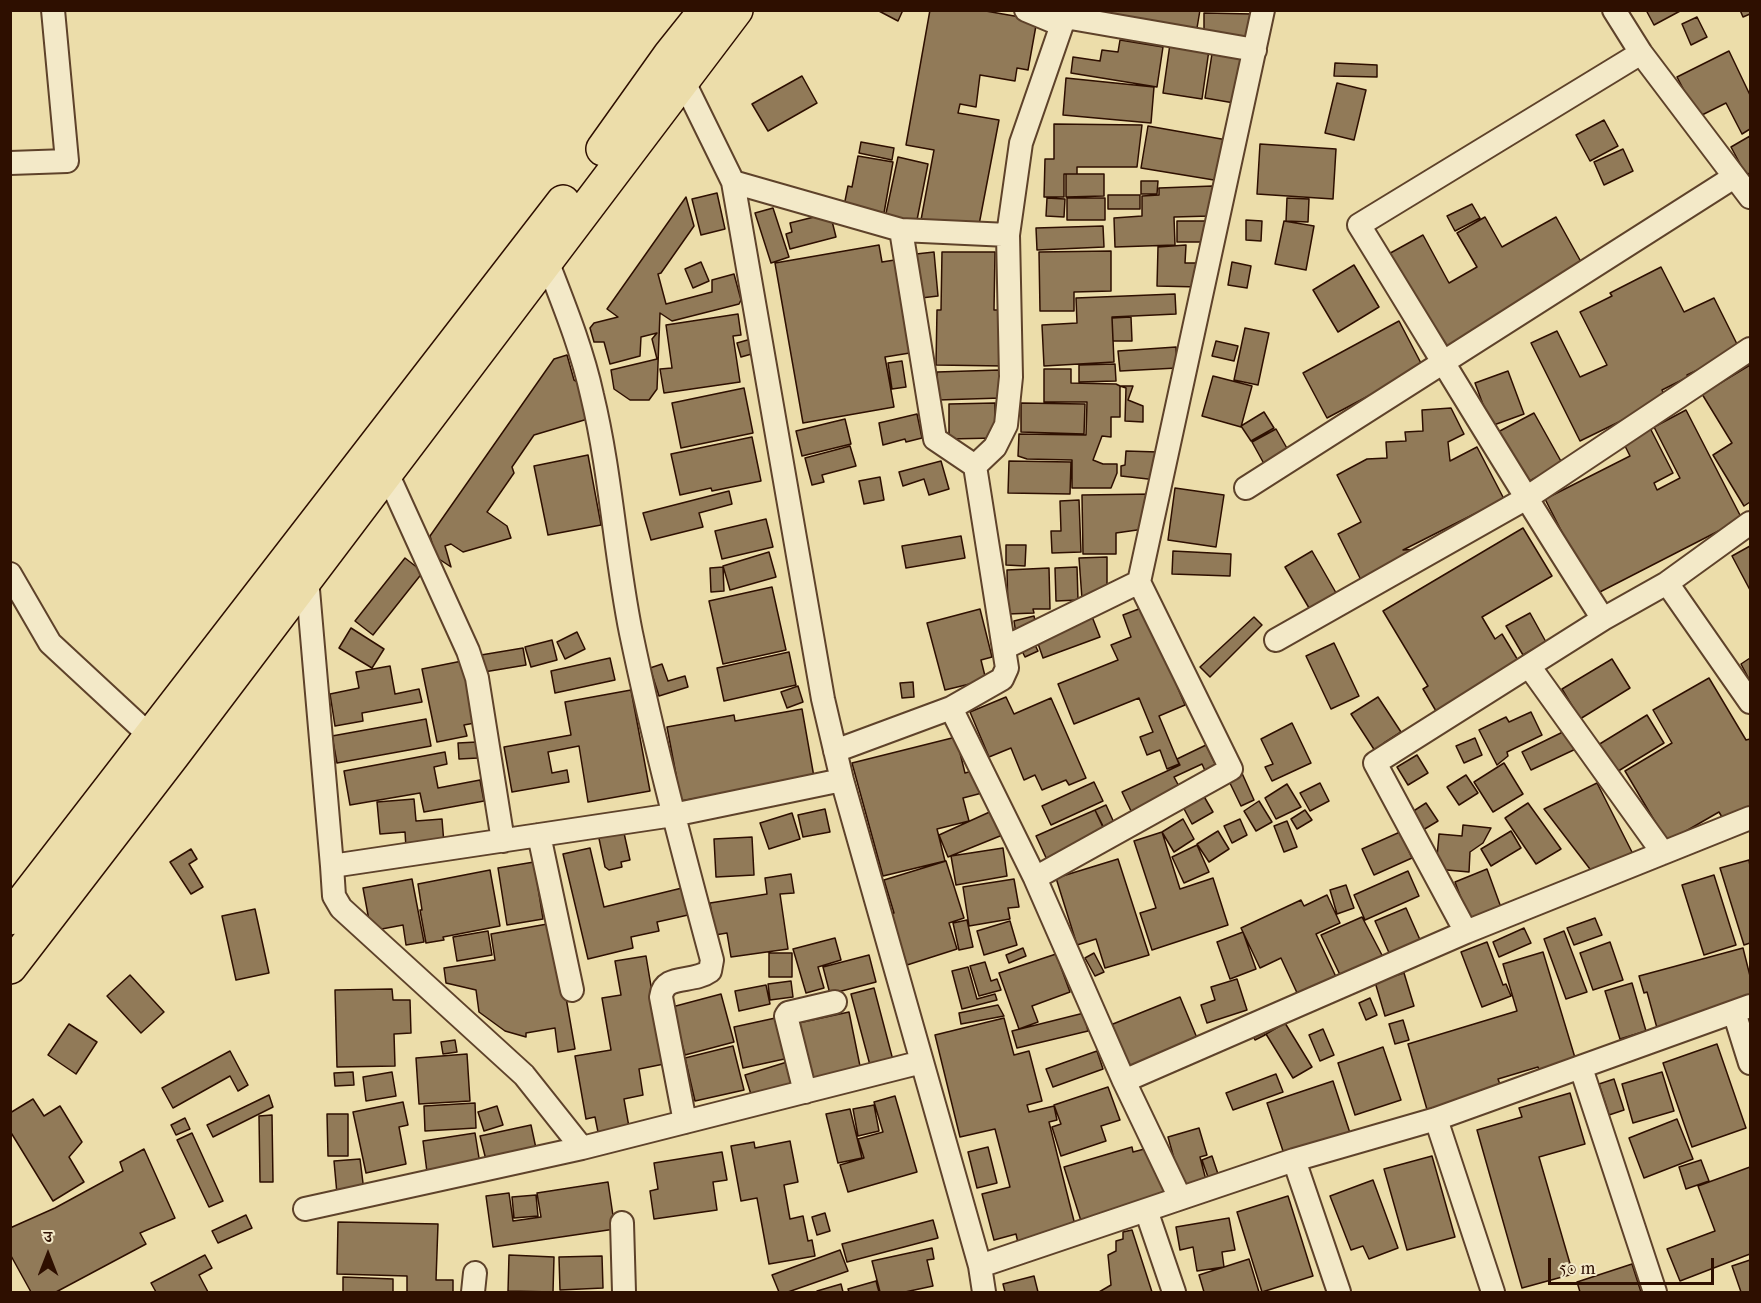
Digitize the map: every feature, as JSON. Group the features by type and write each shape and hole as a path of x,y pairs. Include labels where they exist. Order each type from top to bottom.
{"main road":[{"path":"10,918 308,578 547,261 676,67 700,21 736,10"},
{"path":"10,967 162,746 578,184 676,67"}],"street":[{"path":"10,163 67,161 53,10"},
{"path":"1026,10 1255,50"},
{"path":"1035,878 1231,769 1139,582 1263,10"},
{"path":"1614,10 1641,53 1750,197"},
{"path":"975,466 995,447 1006,425 1011,377 1008,235 1021,143 1064,18"},
{"path":"1603,619 1525,499 1359,225 1641,53"},
{"path":"676,67 733,182 821,688 835,751 980,1266 984,1293"},
{"path":"1246,488 1734,177"},
{"path":"733,182 901,231 1008,235"},
{"path":"835,751 951,708 1002,679 1007,668 975,466 935,439 901,231"},
{"path":"547,261 579,347 592,395 606,468 631,632 673,815 712,960 710,970 702,976 669,982 662,990 661,998 685,1122"},
{"path":"1276,640 1525,499 1750,349"},
{"path":"387,473 468,651 477,678 503,841"},
{"path":"1466,933 1375,763 1603,619 1667,583 1750,523"},
{"path":"10,574 50,643 162,746"},
{"path":"308,578 334,896 341,908 524,1075 582,1148"},
{"path":"1004,648 1139,582"},
{"path":"1667,583 1750,702"},
{"path":"1529,666 1663,853"},
{"path":"951,708 1035,878 1124,1081 1180,1198"},
{"path":"332,866 673,815 842,780"},
{"path":"1124,1081 1466,933 1750,818"},
{"path":"539,835 572,990"},
{"path":"805,1092 786,1016 788,1013 835,1002"},
{"path":"980,1266 1294,1160 1436,1119 1742,1009 1750,1062"},
{"path":"305,1209 582,1148 922,1062"},
{"path":"1581,1068 1655,1293"},
{"path":"1436,1119 1493,1293"},
{"path":"1294,1160 1339,1293"},
{"path":"1146,1210 1174,1293"},
{"path":"622,1223 624,1293"}],"building":[{"path":"877,10 903,10 898,21"},
{"path":"930,10 980,10 1037,20 1028,70 1017,68 1015,81 980,75 976,107 960,104 958,113 999,120 978,230 921,220 934,150 906,145"},
{"path":"1098,10 1200,10 1196,34 1096,16"},
{"path":"1646,10 1682,10 1654,25"},
{"path":"1740,10 1750,10 1750,14 1743,17"},
{"path":"1204,13 1253,14 1252,40 1204,38"},
{"path":"1697,17 1707,37 1691,45 1682,24"},
{"path":"1120,40 1163,47 1157,87 1071,73 1073,57 1100,61 1102,50 1118,52"},
{"path":"1170,44 1209,50 1202,99 1163,93"},
{"path":"1729,51 1750,95 1750,129 1742,134 1726,103 1698,117 1677,77"},
{"path":"1212,54 1242,58 1234,103 1205,98"},
{"path":"1335,63 1377,65 1377,77 1334,76"},
{"path":"802,76 817,103 768,131 752,104"},
{"path":"1066,78 1154,87 1151,123 1063,115"},
{"path":"1337,83 1366,90 1354,140 1325,133"},
{"path":"1604,120 1618,146 1590,161 1576,135"},
{"path":"1054,124 1142,125 1137,167 1077,167 1077,174 1064,174 1064,197 1044,197 1045,159 1054,159"},
{"path":"1148,126 1227,140 1220,181 1141,168"},
{"path":"1750,136 1750,173 1746,175 1731,147"},
{"path":"861,142 894,148 892,160 859,153"},
{"path":"1260,144 1336,149 1333,199 1257,194"},
{"path":"1623,149 1633,171 1604,185 1594,162"},
{"path":"858,156 893,162 884,213 844,206 848,186 852,187"},
{"path":"898,157 928,164 916,225 885,218"},
{"path":"1066,174 1104,174 1104,196 1066,197"},
{"path":"1141,181 1158,181 1157,194 1141,194"},
{"path":"1213,186 1210,216 1174,217 1175,245 1115,247 1114,218 1142,216 1142,196 1159,195 1159,188"},
{"path":"717,193 725,229 701,235 692,199"},
{"path":"1108,195 1140,195 1140,209 1108,209"},
{"path":"686,197 694,226 658,274 666,304 712,292 712,280 734,274 741,300 739,304 672,321 660,313 657,389 649,400 630,400 614,389 611,370 657,359 652,339 657,333 641,337 640,356 610,364 604,342 594,342 590,328 594,323 618,317 607,309"},
{"path":"1047,198 1065,199 1064,217 1046,216"},
{"path":"1067,198 1105,198 1105,220 1067,220"},
{"path":"1287,198 1309,199 1308,222 1286,221"},
{"path":"1472,204 1480,218 1455,231 1447,216"},
{"path":"773,208 789,257 771,263 755,213"},
{"path":"830,213 836,237 790,249 786,234 792,232 790,223"},
{"path":"1485,217 1502,247 1556,217 1585,269 1443,351 1385,256 1423,235 1449,283 1477,267 1457,233"},
{"path":"1246,220 1262,221 1261,241 1246,240"},
{"path":"1177,221 1213,221 1208,242 1177,242"},
{"path":"1284,221 1314,226 1306,270 1275,264"},
{"path":"1103,226 1104,247 1037,250 1036,228"},
{"path":"879,245 882,262 901,259 916,352 885,357 894,407 803,423 775,263"},
{"path":"1186,245 1185,263 1200,263 1200,287 1157,286 1158,247"},
{"path":"1111,251 1111,291 1074,292 1074,311 1040,311 1039,252"},
{"path":"934,252 938,296 921,298 916,254"},
{"path":"942,252 995,252 994,310 1005,310 1004,366 936,365 937,310 941,310"},
{"path":"701,262 709,281 693,288 685,269"},
{"path":"1232,262 1251,266 1247,288 1228,285"},
{"path":"1354,265 1379,307 1338,332 1313,290"},
{"path":"1661,267 1684,312 1714,298 1740,350 1687,375 1688,377 1662,390 1666,399 1580,441 1531,343 1557,331 1580,377 1607,365 1580,312 1612,296 1610,293"},
{"path":"1175,294 1176,314 1112,317 1114,362 1044,366 1042,325 1077,323 1076,298"},
{"path":"738,314 741,335 733,336 740,382 664,393 660,369 672,368 666,325"},
{"path":"1131,317 1132,341 1113,341 1112,318"},
{"path":"1399,321 1423,367 1327,418 1303,373"},
{"path":"1245,328 1269,333 1258,385 1234,380"},
{"path":"751,339 755,353 741,357 737,343"},
{"path":"1216,341 1238,346 1234,361 1212,356"},
{"path":"1176,347 1177,368 1120,371 1118,351"},
{"path":"567,355 574,380 581,384 591,418 534,435 512,467 514,473 487,512 507,526 511,538 463,552 451,544 445,546 451,567 436,557 430,536 554,359"},
{"path":"902,361 906,387 892,389 888,363"},
{"path":"1115,364 1116,381 1079,382 1079,365"},
{"path":"1750,365 1750,502 1744,506 1713,455 1732,443 1702,394"},
{"path":"1044,369 1071,369 1071,383 1120,386 1120,417 1111,417 1111,437 1102,436 1093,460 1103,464 1117,464 1117,473 1111,488 1072,488 1072,460 1027,459 1018,456 1019,434 1086,435 1087,402 1044,402"},
{"path":"1000,370 1001,398 938,400 937,372"},
{"path":"1508,371 1524,414 1491,426 1475,383"},
{"path":"1213,376 1252,386 1241,427 1202,416"},
{"path":"1120,386 1133,386 1128,400 1143,406 1143,422 1125,421 1126,388"},
{"path":"744,388 753,433 681,448 672,403"},
{"path":"995,403 995,438 949,439 949,404"},
{"path":"1021,403 1085,404 1084,434 1021,432"},
{"path":"1451,408 1464,434 1448,442 1450,461 1477,447 1504,499 1403,550 1422,549 1361,580 1338,534 1361,522 1337,475 1367,459 1387,458 1386,442 1406,441 1405,432 1423,431 1422,410"},
{"path":"1686,410 1742,519 1594,595 1545,499 1630,456 1622,440 1649,426 1673,473 1654,483 1657,490 1680,478 1654,427"},
{"path":"1264,412 1274,428 1251,441 1241,426"},
{"path":"1534,413 1562,463 1526,483 1498,432"},
{"path":"917,414 922,438 906,442 905,439 883,445 879,423"},
{"path":"845,419 851,444 802,456 796,431"},
{"path":"1276,429 1292,457 1268,471 1252,442"},
{"path":"752,437 761,481 680,495 671,454"},
{"path":"850,446 856,466 822,475 824,482 812,485 805,458"},
{"path":"1126,451 1158,452 1157,480 1121,476 1121,466 1125,465"},
{"path":"588,455 601,525 548,535 534,466"},
{"path":"941,461 949,489 929,495 924,479 903,486 899,472"},
{"path":"1009,461 1071,462 1070,494 1008,493"},
{"path":"880,477 884,500 864,504 859,481"},
{"path":"1175,488 1224,495 1216,547 1168,540"},
{"path":"729,491 732,504 699,513 703,527 651,540 643,513"},
{"path":"1155,494 1144,529 1116,533 1116,554 1083,554 1082,495"},
{"path":"1079,500 1081,552 1052,553 1051,531 1061,531 1060,501"},
{"path":"766,519 773,547 722,559 715,531"},
{"path":"1523,528 1552,576 1482,617 1495,639 1502,634 1519,662 1436,711 1423,689 1428,686 1383,611"},
{"path":"961,536 965,558 906,568 902,546"},
{"path":"1006,545 1026,545 1025,566 1006,565"},
{"path":"1750,546 1750,590 1732,556"},
{"path":"1173,551 1231,554 1230,576 1172,574"},
{"path":"1312,551 1339,598 1312,613 1285,567"},
{"path":"769,552 776,577 730,590 723,566"},
{"path":"1107,557 1107,592 1082,599 1079,558"},
{"path":"405,558 423,572 373,635 355,621"},
{"path":"723,567 724,591 711,592 710,568"},
{"path":"1077,567 1078,600 1056,601 1055,568"},
{"path":"1049,568 1050,609 1033,609 1034,613 1008,614 1007,570"},
{"path":"772,587 786,650 723,664 709,601"},
{"path":"1144,607 1185,705 1159,716 1179,764 1167,769 1160,750 1147,755 1140,737 1153,732 1139,698 1074,724 1058,684 1118,660 1111,645 1131,637 1123,615"},
{"path":"980,609 992,657 981,660 986,680 945,690 927,623"},
{"path":"1530,613 1546,642 1523,655 1506,626"},
{"path":"1091,614 1100,637 1043,658 1035,635"},
{"path":"1034,616 1037,629 1016,634 1014,621"},
{"path":"1254,617 1262,625 1210,677 1200,667"},
{"path":"351,628 384,649 372,668 339,648"},
{"path":"577,632 585,649 565,659 557,642"},
{"path":"1032,639 1038,651 1025,657 1019,645"},
{"path":"552,640 557,660 531,667 525,647"},
{"path":"1334,643 1359,696 1331,709 1306,656"},
{"path":"523,648 526,665 484,672 481,655"},
{"path":"789,652 796,685 724,701 717,668"},
{"path":"610,658 615,680 555,693 551,671"},
{"path":"1750,658 1750,681 1741,664"},
{"path":"1612,659 1630,688 1580,719 1562,689"},
{"path":"467,660 480,722 464,725 467,736 437,742 422,669"},
{"path":"662,664 668,681 685,676 688,687 659,696 650,668"},
{"path":"390,666 395,694 419,689 422,702 362,713 363,721 335,726 330,694 359,688 356,672"},
{"path":"1709,678 1746,740 1750,739 1750,810 1726,824 1719,812 1667,842 1625,771 1672,743 1653,710"},
{"path":"913,682 914,697 902,698 900,683"},
{"path":"798,686 803,702 787,708 781,692"},
{"path":"631,690 650,791 588,802 579,746 548,752 552,773 567,770 569,782 512,792 504,747 571,735 565,702"},
{"path":"1006,697 1014,714 1051,698 1086,778 1069,785 1066,780 1042,790 1035,775 1024,780 1011,748 989,757 970,712"},
{"path":"1378,697 1401,732 1384,743 1390,751 1379,757 1351,714"},
{"path":"802,709 814,777 681,801 667,727 734,715 735,721"},
{"path":"1531,712 1542,735 1507,752 1508,756 1497,765 1479,730 1506,717 1509,722"},
{"path":"1647,715 1664,743 1615,773 1598,745"},
{"path":"426,719 431,746 337,763 332,736"},
{"path":"1292,723 1311,763 1272,781 1265,767 1273,764 1261,739"},
{"path":"1571,728 1580,747 1531,770 1522,752"},
{"path":"956,737 965,773 976,770 982,793 963,798 969,821 937,829 945,861 883,876 852,763"},
{"path":"1475,738 1482,755 1464,763 1456,746"},
{"path":"477,742 478,758 459,759 458,743"},
{"path":"1206,745 1218,770 1207,775 1202,764 1174,777 1181,790 1132,813 1122,792 1180,765 1177,759"},
{"path":"445,752 447,764 434,767 438,788 480,780 484,801 424,812 420,793 350,805 344,771"},
{"path":"1417,755 1428,773 1408,785 1397,767"},
{"path":"1504,763 1523,794 1493,812 1474,782"},
{"path":"1241,771 1254,800 1241,806 1227,777"},
{"path":"1466,775 1478,793 1459,805 1447,787"},
{"path":"1094,782 1103,801 1051,825 1042,806"},
{"path":"1320,783 1329,801 1310,811 1300,793"},
{"path":"1597,783 1635,858 1593,873 1544,809"},
{"path":"1287,784 1301,807 1276,819 1265,798"},
{"path":"1202,793 1213,812 1192,824 1182,805"},
{"path":"414,799 416,821 442,819 444,844 406,848 405,832 380,834 377,802"},
{"path":"1259,801 1272,822 1256,831 1244,811"},
{"path":"1426,803 1438,821 1423,830 1412,812"},
{"path":"1528,803 1561,849 1536,864 1505,818"},
{"path":"1106,805 1116,827 1106,832 1095,810"},
{"path":"825,809 830,832 803,837 798,815"},
{"path":"994,810 1005,834 948,857 939,835"},
{"path":"1095,810 1107,836 1048,862 1036,836"},
{"path":"1305,810 1312,820 1297,829 1291,819"},
{"path":"792,813 800,839 769,849 760,823"},
{"path":"1183,819 1194,839 1174,852 1162,832"},
{"path":"1240,819 1247,835 1232,843 1224,826"},
{"path":"1287,821 1297,847 1284,852 1274,826"},
{"path":"622,824 630,860 621,862 622,867 609,870 605,867 597,829"},
{"path":"1463,825 1491,828 1483,843 1470,852 1469,872 1436,869 1439,834 1462,836"},
{"path":"1218,831 1229,849 1209,862 1197,844"},
{"path":"1511,831 1521,848 1491,866 1481,849"},
{"path":"1162,832 1180,889 1213,878 1228,925 1152,950 1140,913 1156,908 1134,841"},
{"path":"1400,832 1412,858 1374,875 1362,849"},
{"path":"752,837 754,875 716,877 714,839"},
{"path":"1197,845 1209,872 1184,883 1172,857"},
{"path":"590,848 604,907 682,888 688,915 657,922 659,931 631,937 633,948 588,959 563,854"},
{"path":"1003,848 1007,876 956,885 951,856"},
{"path":"191,849 197,859 189,864 203,887 191,894 170,862"},
{"path":"1118,859 1149,955 1105,968 1096,939 1077,945 1056,878"},
{"path":"1749,860 1750,943 1744,945 1720,868"},
{"path":"946,861 964,918 949,923 957,949 907,965 891,914 894,913 884,880"},
{"path":"534,862 543,919 507,925 498,868"},
{"path":"1487,869 1503,913 1471,925 1455,882"},
{"path":"490,870 500,926 443,937 444,940 426,943 418,884"},
{"path":"1408,871 1419,896 1365,920 1354,895"},
{"path":"791,874 794,893 780,894 788,949 731,957 727,933 715,935 710,903 767,894 765,878"},
{"path":"1714,875 1736,945 1704,955 1682,885"},
{"path":"412,879 424,942 406,945 403,925 371,931 363,888"},
{"path":"1014,879 1019,907 1008,908 1010,919 969,926 963,887"},
{"path":"1346,885 1354,908 1337,914 1330,890"},
{"path":"1327,895 1340,923 1316,934 1337,979 1298,995 1281,958 1260,968 1241,928 1301,900 1304,906"},
{"path":"1406,908 1421,942 1390,955 1375,921"},
{"path":"255,909 269,973 236,980 222,916"},
{"path":"1362,917 1383,957 1341,977 1321,935"},
{"path":"1595,918 1602,935 1574,945 1567,928"},
{"path":"967,920 973,947 959,950 953,923"},
{"path":"1010,921 1017,945 984,955 977,931"},
{"path":"553,923 575,1049 558,1052 555,1028 526,1033 526,1037 505,1031 479,1012 476,990 446,983 444,968 495,960 491,934"},
{"path":"1524,928 1531,943 1499,957 1493,942"},
{"path":"488,931 492,955 457,961 453,937"},
{"path":"1564,931 1587,992 1566,999 1544,939"},
{"path":"1243,932 1256,969 1230,979 1217,942"},
{"path":"835,938 841,960 818,967 824,988 806,993 793,949"},
{"path":"1487,942 1503,985 1506,984 1511,996 1482,1007 1461,952"},
{"path":"1610,942 1623,980 1593,990 1580,953"},
{"path":"1023,948 1026,956 1009,963 1006,955"},
{"path":"1743,948 1750,976 1750,1002 1657,1028 1647,992 1644,993 1639,976"},
{"path":"1543,952 1576,1061 1540,1072 1538,1067 1498,1079 1501,1087 1428,1113 1408,1044 1517,1011 1503,964"},
{"path":"769,953 792,953 792,977 769,977"},
{"path":"1094,953 1104,972 1095,976 1085,958"},
{"path":"1056,954 1070,992 1032,1006 1038,1022 1019,1029 999,973"},
{"path":"869,955 876,982 830,994 823,967"},
{"path":"646,956 664,1064 639,1069 643,1095 624,1099 629,1127 598,1132 595,1117 586,1119 575,1056 611,1050 602,998 621,995 615,961"},
{"path":"985,962 991,981 997,979 1001,990 979,996 970,966"},
{"path":"968,967 977,999 995,994 997,1000 962,1009 952,971"},
{"path":"1404,973 1414,1006 1385,1016 1375,982"},
{"path":"130,975 164,1012 141,1033 107,996"},
{"path":"1237,979 1247,1010 1207,1023 1201,1005 1215,1000 1211,987"},
{"path":"791,981 793,997 770,1000 768,984"},
{"path":"1632,983 1646,1031 1620,1039 1605,991"},
{"path":"766,985 770,1004 739,1011 735,991"},
{"path":"874,988 894,1064 871,1069 851,994"},
{"path":"392,989 393,1000 410,1000 411,1033 394,1034 395,1066 337,1067 335,990"},
{"path":"721,994 734,1042 685,1055 672,1007"},
{"path":"1180,997 1197,1038 1127,1071 1108,1026"},
{"path":"1370,998 1377,1015 1366,1020 1359,1003"},
{"path":"998,1005 1004,1016 961,1024 959,1013"},
{"path":"849,1012 861,1071 811,1081 798,1023"},
{"path":"1084,1013 1088,1031 1017,1048 1012,1031"},
{"path":"780,1017 789,1058 743,1068 734,1027"},
{"path":"1004,1018 1014,1055 1029,1051 1042,1101 1027,1105 1029,1112 1054,1106 1057,1120 1049,1122 1076,1229 1018,1243 1016,1234 994,1240 982,1194 1010,1187 995,1129 960,1137 935,1035"},
{"path":"1403,1020 1409,1040 1395,1044 1389,1024"},
{"path":"1259,1023 1265,1035 1255,1040 1249,1028"},
{"path":"1285,1023 1312,1067 1293,1078 1266,1034"},
{"path":"69,1024 97,1042 76,1074 48,1055"},
{"path":"1323,1029 1334,1055 1320,1061 1309,1035"},
{"path":"455,1040 457,1052 443,1054 441,1042"},
{"path":"1717,1044 1746,1128 1692,1147 1663,1063"},
{"path":"733,1046 744,1090 695,1101 685,1058"},
{"path":"1383,1047 1401,1100 1355,1115 1338,1063"},
{"path":"230,1051 248,1085 238,1091 230,1076 173,1108 162,1088"},
{"path":"1097,1051 1103,1069 1053,1087 1046,1069"},
{"path":"467,1054 470,1101 419,1104 416,1058"},
{"path":"787,1062 796,1088 753,1101 745,1075"},
{"path":"353,1072 354,1085 335,1086 334,1073"},
{"path":"392,1072 396,1096 366,1101 363,1077"},
{"path":"1662,1072 1674,1111 1633,1123 1622,1084"},
{"path":"1276,1074 1283,1092 1233,1110 1226,1093"},
{"path":"1614,1079 1624,1110 1609,1115 1599,1084"},
{"path":"1333,1081 1351,1136 1285,1157 1267,1103"},
{"path":"1108,1087 1120,1120 1101,1126 1106,1141 1061,1156 1052,1127 1061,1124 1054,1105"},
{"path":"1570,1093 1585,1144 1539,1157 1573,1274 1522,1288 1477,1130 1522,1117 1519,1108"},
{"path":"269,1095 273,1107 213,1137 207,1125"},
{"path":"895,1096 917,1172 848,1192 840,1165 864,1158 858,1139 883,1132 874,1102"},
{"path":"33,1099 44,1116 60,1106 82,1142 69,1157 84,1182 53,1201 10,1131 10,1113"},
{"path":"403,1102 408,1125 399,1127 406,1164 366,1173 353,1112"},
{"path":"475,1103 476,1128 425,1131 424,1106"},
{"path":"874,1105 879,1131 858,1136 853,1109"},
{"path":"497,1106 503,1125 484,1131 478,1112"},
{"path":"850,1109 862,1158 838,1163 826,1114"},
{"path":"327,1114 348,1114 348,1156 328,1156"},
{"path":"272,1115 273,1182 260,1182 259,1116"},
{"path":"185,1118 190,1129 176,1135 171,1125"},
{"path":"1677,1119 1693,1159 1644,1178 1629,1138"},
{"path":"531,1125 537,1153 487,1164 480,1136"},
{"path":"1199,1128 1207,1155 1200,1157 1206,1180 1182,1187 1168,1137"},
{"path":"192,1133 223,1201 209,1207 177,1140"},
{"path":"475,1133 480,1164 427,1172 423,1141"},
{"path":"790,1141 798,1182 784,1185 790,1219 803,1216 808,1241 812,1240 815,1256 769,1264 757,1198 741,1201 731,1146 754,1142 755,1148"},
{"path":"988,1147 997,1183 977,1188 968,1152"},
{"path":"1132,1147 1133,1152 1152,1147 1167,1195 1081,1221 1064,1167"},
{"path":"144,1149 175,1218 140,1233 146,1244 56,1292 31,1292 10,1254 10,1228 55,1208 123,1171 120,1162"},
{"path":"722,1152 727,1180 713,1182 717,1210 654,1219 650,1191 658,1189 654,1163"},
{"path":"1212,1156 1219,1177 1209,1180 1202,1160"},
{"path":"1432,1156 1455,1237 1407,1250 1384,1169"},
{"path":"360,1159 364,1191 337,1194 334,1161"},
{"path":"1701,1160 1709,1181 1686,1189 1679,1167"},
{"path":"1750,1167 1750,1254 1680,1281 1667,1249 1715,1231 1698,1186"},
{"path":"1373,1180 1398,1248 1369,1259 1363,1246 1351,1250 1330,1196"},
{"path":"608,1182 615,1229 493,1247 486,1196 509,1193 513,1221 541,1217 537,1193"},
{"path":"536,1195 538,1216 514,1218 512,1197"},
{"path":"1288,1196 1313,1276 1262,1292 1237,1212"},
{"path":"825,1213 830,1231 817,1235 812,1217"},
{"path":"246,1215 252,1228 218,1243 212,1231"},
{"path":"1229,1218 1235,1250 1222,1252 1224,1267 1197,1271 1193,1247 1180,1250 1176,1227"},
{"path":"933,1220 938,1238 847,1262 842,1244"},
{"path":"338,1222 438,1224 436,1280 453,1280 453,1292 407,1292 407,1276 337,1274"},
{"path":"1132,1230 1152,1292 1099,1292 1111,1285 1108,1255 1116,1251 1116,1241 1123,1239 1123,1232"},
{"path":"932,1248 934,1259 927,1260 933,1286 905,1292 880,1292 872,1261"},
{"path":"840,1250 848,1271 788,1292 779,1292 772,1275"},
{"path":"205,1255 212,1268 199,1275 208,1292 156,1292 151,1283"},
{"path":"509,1255 554,1257 553,1292 508,1291"},
{"path":"602,1256 603,1288 560,1290 559,1257"},
{"path":"1249,1259 1259,1292 1204,1292 1199,1275"},
{"path":"1750,1260 1750,1292 1741,1292 1732,1266"},
{"path":"1632,1264 1641,1292 1580,1292 1577,1282"},
{"path":"1034,1276 1038,1292 1005,1292 1003,1284"},
{"path":"343,1277 393,1279 393,1292 343,1292"},
{"path":"876,1281 879,1292 849,1292 848,1289"},
{"path":"841,1284 843,1292 817,1292 817,1291"}]}
